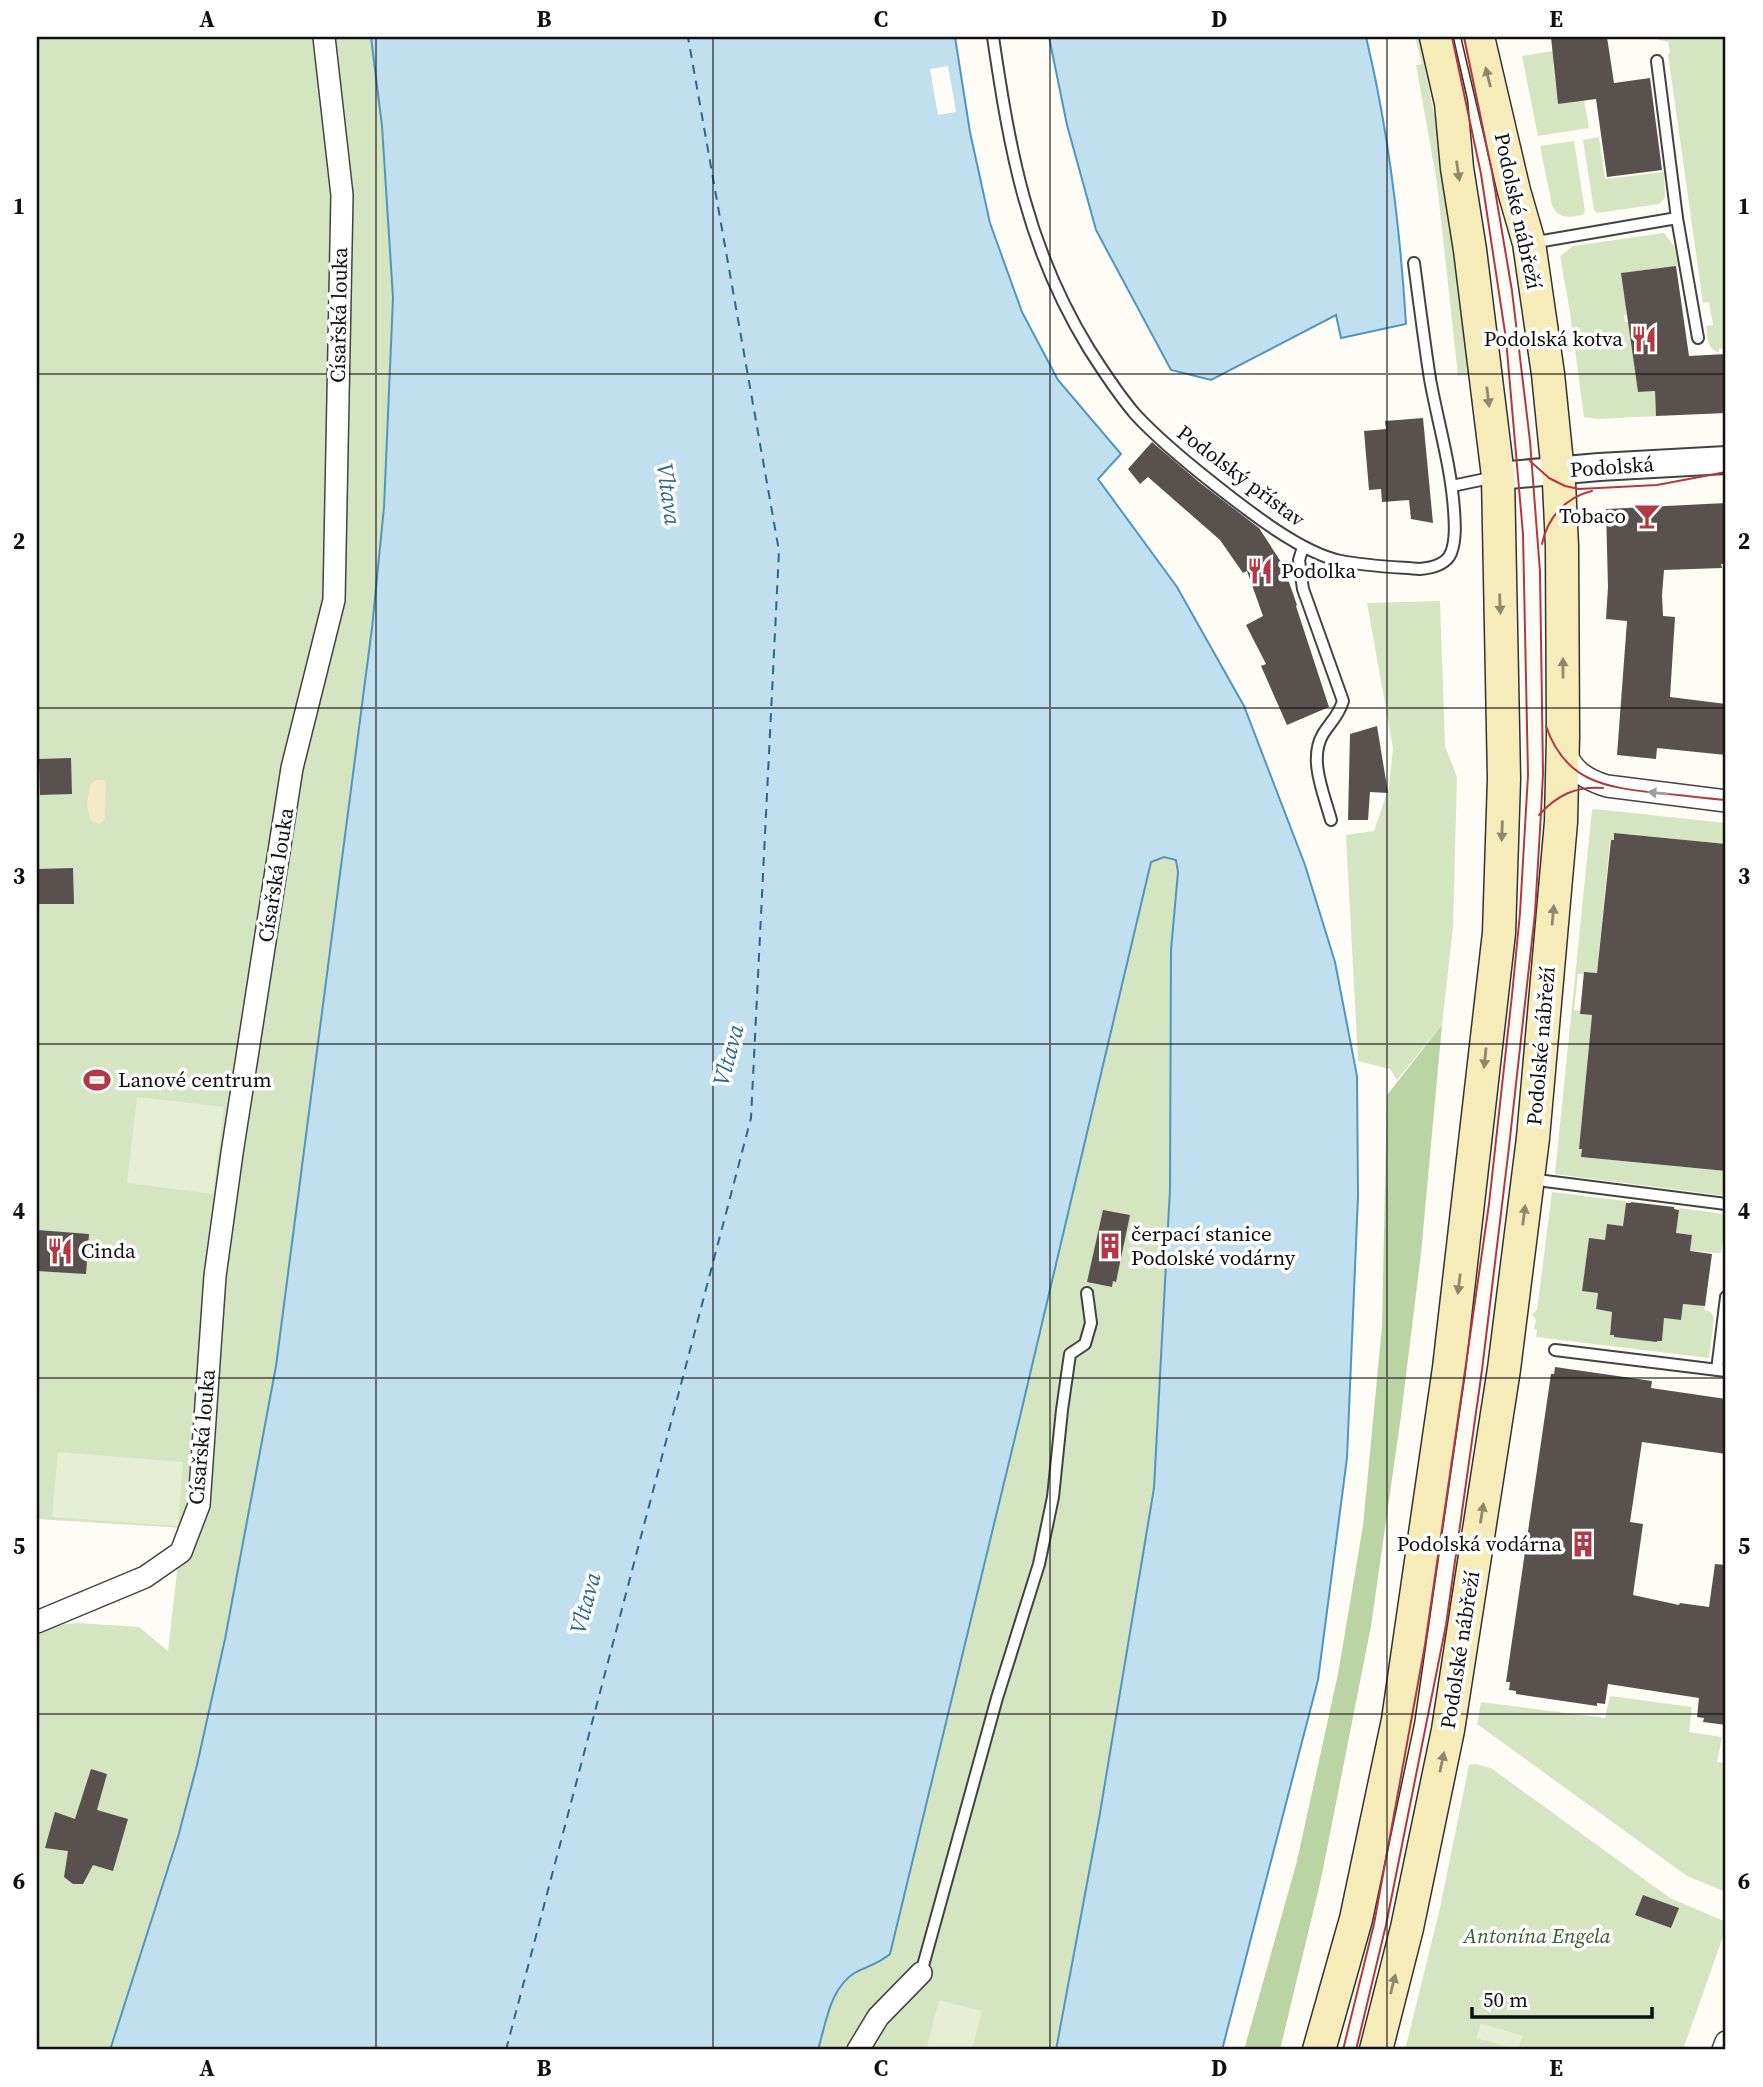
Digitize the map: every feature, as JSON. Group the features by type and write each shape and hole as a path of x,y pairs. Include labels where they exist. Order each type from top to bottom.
{"main road":[{"path":"1319,2050 1356,1919 1398,1720 1449,1368 1499,933 1504,779 1498,476 1478,309 1457,168 1451,103 1436,37"},
{"name":"Podolské nábřeží","path":"1376,2050 1407,1928 1448,1730 1504,1369 1535,1125 1561,822 1562,546 1548,374 1530,243 1514,191 1478,37"}],"street":[{"name":"Císařská louka","path":"37,1622 145,1577 181,1552 199,1505 215,1276 232,1153 292,768 334,600 342,195 324,37"},
{"name":"Podolská","path":"1498,476 1726,460"},
{"path":"1563,736 1568,758 1579,773 1596,782 1621,789 1726,800"},
{"path":"858,2050 878,2017 921,1973"},
{"path":"1723,2050 1726,2042"}],"lane":[{"name":"Podolský přístav","path":"993,37 1007,128 1020,185 1053,283 1105,375 1134,412 1178,456 1228,495 1303,547 1339,561 1420,569 1431,568 1448,558 1452,551 1455,530 1452,486"},
{"path":"1657,61 1677,218 1698,338"},
{"path":"1530,243 1677,218"},
{"path":"1414,263 1431,381 1452,486 1498,476"},
{"path":"1303,547 1299,560 1304,589 1343,701 1338,715 1318,745 1316,762 1331,820"},
{"path":"1545,1181 1726,1204"},
{"path":"921,1973 997,1698 1039,1564 1053,1497 1070,1354 1085,1344 1091,1323 1087,1293"},
{"path":"1555,1350 1722,1371 1726,1297"}],"green space":[{"path":"37,37 371,37 382,126 393,298 384,507 372,628 276,1366 225,1639 197,1766 178,1837 110,2050 37,2050 37,1634 56,1625 79,1623 139,1627 168,1651 182,1528 37,1519"},
{"path":"1415,37 1418,37 1443,163 1472,374 1458,376 1437,183 1416,65 1422,64"},
{"path":"1649,37 1726,37 1726,348 1719,349 1719,352 1710,346 1708,339 1706,326 1713,325 1709,302 1703,303 1668,42"},
{"path":"1553,51 1558,104 1584,100 1589,128 1538,136 1522,56"},
{"path":"1599,137 1605,179 1664,172 1665,198 1659,204 1597,213 1594,210 1583,140"},
{"path":"1574,141 1585,211 1583,215 1564,216 1557,213 1552,205 1540,146"},
{"path":"1664,233 1674,246 1678,266 1622,273 1627,315 1624,315 1625,322 1628,322 1638,392 1655,391 1656,416 1598,419 1584,417 1560,256 1573,246"},
{"path":"1440,601 1445,746 1457,777 1453,927 1442,1025 1397,1080 1390,1069 1358,1061 1346,835 1374,831 1389,787 1393,748 1367,603"},
{"path":"1592,810 1726,823 1726,844 1614,833 1614,840 1610,840 1597,973 1578,974 1574,1010 1580,1011 1580,1014 1592,1015 1579,1149 1582,1149 1581,1157 1726,1171 1726,1196 1555,1174"},
{"path":"1164,857 1176,860 1178,872 1171,950 1170,1189 1154,1488 1099,1819 1056,2050 818,2050 830,2006 840,1987 856,1972 890,1954 1151,862"},
{"path":"1442,1025 1421,1253 1371,1626 1321,1879 1280,2050 1244,2050 1297,1861 1338,1674 1363,1526 1382,1326 1387,1095"},
{"path":"137,1097 224,1107 213,1194 127,1183"},
{"path":"1552,1192 1626,1201 1623,1226 1607,1224 1605,1240 1589,1239 1582,1290 1598,1293 1596,1309 1612,1312 1610,1334 1614,1337 1662,1341 1664,1318 1681,1320 1683,1304 1705,1306 1704,1310 1711,1312 1714,1318 1709,1358 1536,1337 1536,1320 1532,1314 1537,1310"},
{"path":"1679,1208 1725,1214 1721,1253 1690,1251 1692,1235 1676,1233"},
{"path":"58,1452 183,1462 178,1526 52,1517"},
{"path":"1610,1696 1692,1707 1689,1732 1722,1737 1717,1762 1726,1763 1726,1892 1687,1876 1477,1724 1481,1702 1605,1718"},
{"name":"Antonína Engela","path":"1469,1765 1491,1768 1670,1898 1726,1922 1683,2050 1405,2050 1440,1908","holes":["1643,1895 1678,1908 1671,1928 1635,1915","1481,2024 1522,2036 1518,2049 1477,2038"]},
{"path":"939,2000 982,2011 972,2050 926,2050"},
{"path":"1481,2024 1522,2036 1518,2050 1477,2038"}],"sand":[{"path":"96,780 105,780 106,785 105,819 99,824 90,820 87,804 90,785"}],"water":[{"name":"Vltava","path":"371,37 955,37 970,132 990,223 1022,312 1058,380 1121,454 1098,479 1177,587 1244,706 1305,865 1335,962 1357,1076 1358,1196 1347,1458 1318,1680 1222,2050 1056,2050 1099,1819 1154,1488 1170,1189 1171,950 1178,872 1176,860 1164,857 1151,862 890,1954 856,1972 840,1987 830,2006 818,2050 110,2050 178,1837 197,1765 225,1639 276,1366 372,628 384,507 393,298 382,126"},
{"path":"1049,37 1366,37 1392,180 1406,324 1341,338 1336,315 1211,380 1171,370 1096,230 1067,125"}],"pier":[{"path":"948,66 956,112 938,115 930,69"}],"building":[{"path":"1551,37 1607,37 1614,83 1650,78 1662,170 1607,177 1596,99 1558,104"},
{"path":"1676,266 1689,356 1726,354 1726,413 1656,416 1655,391 1638,392 1621,273"},
{"path":"1423,418 1433,523 1411,519 1409,500 1382,502 1381,489 1369,490 1364,431 1386,429 1385,421"},
{"path":"1152,442 1259,528 1283,565 1329,707 1287,725 1261,666 1266,664 1246,625 1263,616 1247,571 1243,573 1220,540 1148,477 1140,484 1128,469"},
{"path":"1726,503 1726,564 1721,564 1722,568 1664,570 1662,595 1663,616 1675,617 1670,697 1726,704 1726,755 1657,748 1656,759 1617,755 1627,621 1606,619 1606,509"},
{"path":"1377,726 1388,793 1370,792 1368,820 1348,820 1350,734"},
{"path":"71,758 72,794 40,795 39,759"},
{"path":"1614,833 1726,844 1726,1171 1581,1157 1582,1149 1579,1149 1592,1015 1580,1014 1584,972 1597,973 1611,840 1614,840"},
{"path":"73,868 74,904 37,904 37,869"},
{"path":"1626,1203 1674,1207 1679,1210 1676,1233 1692,1235 1690,1251 1712,1254 1705,1306 1683,1304 1681,1320 1664,1318 1662,1341 1610,1335 1612,1312 1596,1309 1598,1293 1582,1291 1589,1238 1605,1240 1607,1224 1623,1226"},
{"name":"čerpací stanice Podolské vodárny","path":"1103,1210 1130,1215 1116,1282 1113,1281 1112,1287 1087,1282"},
{"path":"37,1230 89,1234 86,1274 37,1271"},
{"name":"Podolská vodárna","path":"1555,1367 1652,1381 1651,1388 1726,1399 1726,1454 1642,1442 1630,1522 1643,1524 1633,1595 1679,1605 1709,1607 1715,1564 1726,1565 1726,1725 1703,1722 1704,1718 1697,1717 1699,1698 1608,1684 1605,1704 1597,1703 1597,1706 1516,1694 1516,1691 1509,1690 1510,1682 1506,1682 1551,1374 1554,1374"},
{"path":"91,1769 107,1774 97,1810 128,1819 113,1871 93,1865 83,1884 73,1884 64,1877 68,1851 45,1848 55,1812 75,1819"},
{"path":"1643,1895 1679,1908 1671,1928 1635,1915"}],"ferry route":[{"path":"506,2050 751,1118 779,551 688,37"}],"tram line":[{"path":"1343,2050 1374,1924 1425,1645 1465,1371 1489,1204 1512,995 1528,775 1523,534 1506,339 1481,174 1452,37"},
{"path":"1356,2050 1386,1925 1446,1625 1482,1370 1509,1147 1535,913 1541,813 1543,773 1540,572 1530,441 1512,291 1492,172 1464,37"},
{"path":"1530,461 1549,478 1579,489 1657,485 1726,472"},
{"path":"1542,544 1548,526 1559,510 1574,498 1592,491"},
{"path":"1546,726 1564,759 1589,778 1638,791 1726,800"},
{"path":"1539,815 1568,793 1603,788"}],"place":[{"name":"Podolská kotva","path":"1644,339"},
{"name":"Tobaco","path":"1647,516"},
{"name":"Podolka","path":"1260,571"},
{"name":"Lanové centrum","path":"97,1080"},
{"name":"čerpací stanice Podolské vodárny","path":"1110,1246"},
{"name":"Cinda","path":"60,1251"},
{"name":"Podolská vodárna","path":"1583,1544"}]}
